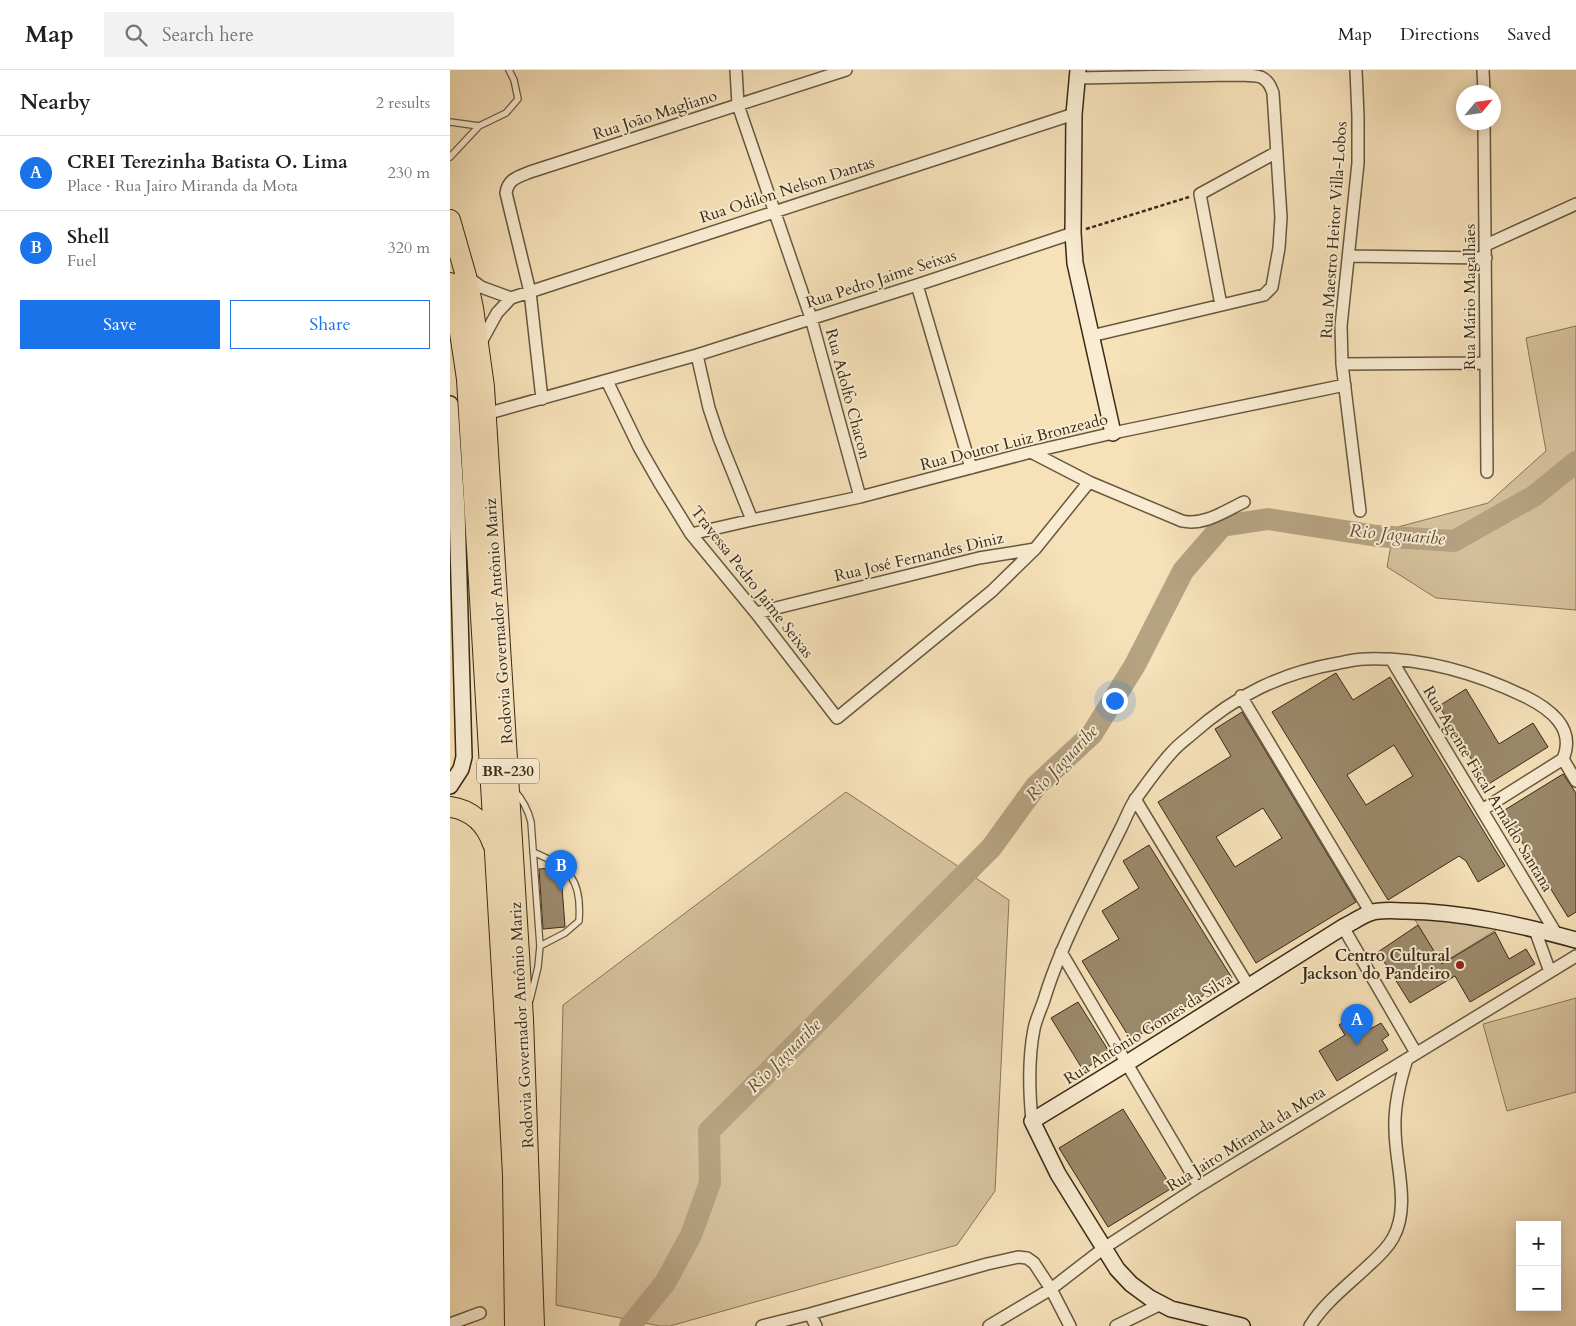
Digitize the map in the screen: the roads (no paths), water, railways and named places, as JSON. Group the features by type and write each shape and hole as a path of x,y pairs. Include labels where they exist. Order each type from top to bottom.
{"highway":[{"name":"Rodovia Governador Antônio Mariz","path":"450,220 458,280 458,319 467,379 496,851 513,1175 515,1326"},
{"name":"Rodovia Governador Antônio Mariz","path":"458,280 480,345 486,414 523,1019 534,1326"},
{"path":"450,807 464,810 477,819 490,834 496,851"}],"street":[{"name":"Rua Adolfo Chacon","path":"736,70 738,105 811,318 860,498"},
{"name":"Rua João Magliano","path":"542,399 530,292 506,194 507,186 513,180 530,172 846,70"},
{"name":"Rua Maestro Heitor Villa-Lobos","path":"1356,70 1358,163 1341,326 1342,364 1360,511"},
{"path":"1483,70 1484,85"},
{"path":"1091,336 1258,298 1264,296 1272,287 1279,248 1281,217 1273,93 1270,83 1264,78 1233,75 1078,74 1074,114 1073,233 1075,263 1091,336 1113,433"},
{"name":"Rua Odilon Nelson Dantas","path":"511,298 1074,114"},
{"name":"Rua Mário Magalhães","path":"1484,130 1487,472"},
{"path":"1221,305 1200,194 1277,152"},
{"path":"1486,245 1576,204"},
{"name":"Rua Pedro Jaime Seixas","path":"486,414 697,355 1073,233"},
{"path":"1349,256 1486,258"},
{"path":"458,280 511,298 497,313 480,345"},
{"path":"917,285 970,468"},
{"path":"697,355 709,408 752,520"},
{"path":"1342,364 1486,362"},
{"name":"Travessa Pedro Jaime Seixas","path":"607,381 643,454 691,534 756,613 837,718 992,592 1035,549"},
{"name":"Rua Doutor Luiz Bronzeado","path":"691,534 860,498 1031,452 1113,433 1345,385"},
{"path":"450,404 456,509 464,757 461,769 450,786"},
{"path":"1031,452 1089,482 1190,523 1203,522 1244,502"},
{"path":"1035,549 1089,482"},
{"name":"Rua José Fernandes Diniz","path":"756,613 979,558 1035,549"},
{"path":"1242,1326 1171,1309 1150,1298 1131,1284 1117,1269 1058,1174 1032,1121 1029,1094 1034,1028 1061,952 1135,799 1172,751 1211,717 1242,696 1284,676 1325,665 1362,659 1391,659 1456,670 1484,679 1541,705 1554,714 1565,726 1568,736 1566,754 1563,759 1482,810"},
{"name":"Rua Agente Fiscal Arnaldo Santana","path":"1391,659 1557,935"},
{"path":"1242,696 1371,913"},
{"path":"1563,759 1576,781"},
{"path":"1135,799 1248,987"},
{"name":"Rua Antônio Gomes da Silva","path":"1032,1121 1343,927 1371,913 1400,911 1453,914 1506,923 1576,940"},
{"path":"1310,1326 1323,1309 1385,1250 1394,1238 1401,1212 1395,1129 1399,1088 1412,1056 1343,927"},
{"path":"1535,930 1550,972"},
{"path":"1061,952 1199,1186"},
{"name":"Rua Jairo Miranda da Mota","path":"989,1326 1051,1289 1104,1248 1199,1186 1576,956"},
{"path":"762,1326 1018,1257 1027,1258 1034,1263 1051,1289 1070,1326"},
{"path":"1123,1325 1161,1304"},
{"path":"450,1324 480,1313"},
{"path":"810,1314 816,1326"}],"lane":[{"path":"450,157 479,126 506,113 518,100 514,80 509,70"},
{"path":"450,122 479,126"},
{"path":"509,784 528,811 540,946 534,986 523,1019"},
{"path":"533,852 552,860 566,869 576,883 580,904 579,921 565,933 540,946"}],"waterway":[{"name":"Rio Jaguaribe","path":"630,1326 665,1283 691,1235 710,1183 709,1131 991,848 1036,786 1092,734 1135,665 1183,571 1222,526 1268,519 1377,536 1454,541 1534,496 1576,462"}],"place":[{"name":"Shell","path":"561,891"},
{"name":"Centro Cultural Jackson do Pandeiro","path":"1460,965"},
{"name":"CREI Terezinha Batista O. Lima","path":"1357,1045"}]}
